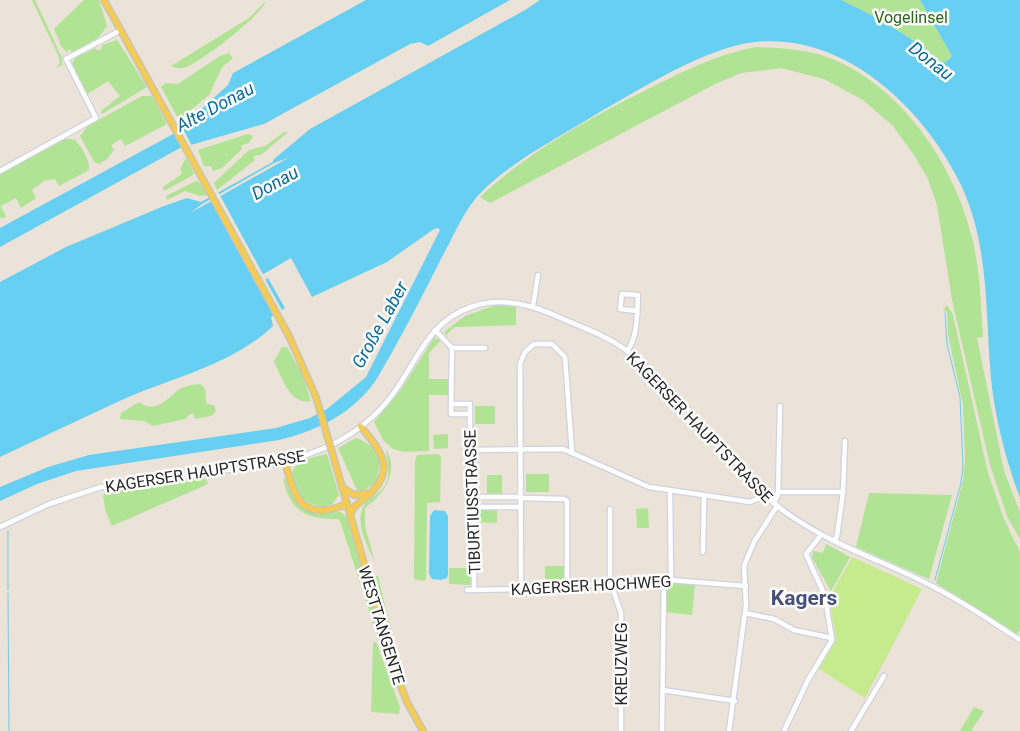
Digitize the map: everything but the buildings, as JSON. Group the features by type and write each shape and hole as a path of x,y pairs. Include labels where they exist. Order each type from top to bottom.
{"main road":[{"path":"104,0 301,359 316,397 342,486 354,495 370,493"},
{"path":"350,515 356,504 380,484 384,465 380,453 361,427"},
{"path":"285,461 292,490 304,505 324,511 347,504"},
{"name":"WESTTANGENTE","path":"342,486 401,690 423,731"}],"street":[{"path":"0,172 96,118 66,59 121,30"},
{"path":"533,306 538,275"},
{"path":"627,351 632,344 637,311 638,296 622,294 620,309 637,311"},
{"name":"KAGERSER HAUPTSTRASSE","path":"0,527 49,504 102,488 285,461 326,449 361,427 394,393 419,349 435,330 452,315 480,304 506,302 533,306 600,335 627,351 691,414 775,505 834,541 931,585 1020,640"},
{"path":"435,330 452,348 451,404"},
{"path":"521,590 520,364 529,347 540,342 546,342 557,347 565,357 572,452"},
{"path":"452,348 485,348"},
{"name":"TIBURTIUSSTRASSE","path":"470,414 451,414 451,404 470,404 470,414 470,450 469,506 474,507 474,590"},
{"path":"729,731 735,701 745,612 746,586 744,566 747,555 778,497 780,406"},
{"path":"834,541 837,536 843,492 845,441"},
{"path":"470,450 555,447 572,452 649,488 750,502 765,496"},
{"path":"670,491 671,579"},
{"path":"778,492 843,492"},
{"path":"703,552 704,496"},
{"path":"469,497 564,499 567,501 567,588"},
{"path":"474,507 521,507"},
{"name":"KREUZWEG","path":"610,509 610,581 621,612 621,731"},
{"path":"784,731 808,680 832,638 825,596 806,554 821,534"},
{"path":"662,731 664,578"},
{"name":"KAGERSER HOCHWEG","path":"467,590 567,588 610,581 664,578 746,586"},
{"path":"745,612 774,619 794,630 832,638"},
{"path":"851,731 884,676"},
{"path":"662,690 735,701"}],"green space":[{"path":"32,0 35,0 62,58 62,65 56,68 60,63 58,55"},
{"path":"84,0 99,0 107,26 98,38 71,53 71,50 68,50 67,53 59,43 54,29"},
{"name":"Vogelinsel","path":"841,0 920,0 952,56 946,62 941,62 917,43 893,28"},
{"path":"266,1 263,7 243,27 201,59 182,68 171,66 249,18"},
{"path":"117,40 147,87 102,114 101,111 120,96 108,81 86,95 71,65 76,57 96,48 96,50 101,50 102,45"},
{"path":"756,47 807,52 824,56 852,68 877,85 900,106 921,130 938,157 965,213 973,242 979,277 983,337 977,338 1004,471 1020,512 1020,539 1007,516 990,465 952,300 937,205 928,179 914,155 893,126 863,100 824,79 781,68 741,73 715,84 490,203 480,197 538,151 602,113 700,64 727,54"},
{"path":"229,53 233,58 222,67 209,95 179,120 161,87 166,83 178,84 220,56"},
{"path":"142,96 152,96 167,124 125,146 121,139 111,145 114,150 107,159 99,164 95,163 80,136 88,126"},
{"path":"284,132 288,132 261,155 253,157 255,160 217,190 214,183 249,150 265,146"},
{"path":"248,134 253,136 250,142 241,146 242,149 222,168 213,171 211,166 204,166 198,150"},
{"path":"65,139 74,139 79,145 87,157 89,170 59,186 55,179 44,181 32,190 36,198 21,208 16,198 1,206 6,217 0,218 0,174"},
{"path":"186,158 194,173 193,175 164,191 163,187 182,174 180,169"},
{"path":"196,181 199,182 207,195 200,196 185,191 167,200 166,196"},
{"path":"496,305 516,307 516,325 455,327 446,335 444,332 465,316"},
{"path":"947,305 953,315 988,473 1004,519 1020,552 1020,630 1017,634 936,583 963,481 965,460 963,405 948,335 947,312 943,310"},
{"path":"434,338 441,340 429,353 429,379 449,379 449,395 429,395 429,451 405,452 393,449 384,441 374,422 400,391"},
{"path":"282,347 287,347 302,374 311,401 297,399 292,395 284,382 274,362"},
{"path":"200,384 205,391 207,404 214,405 216,411 211,416 195,419 194,414 190,414 185,419 153,426 144,421 120,419 121,413 139,402 150,407 155,406 164,402 182,388"},
{"path":"475,406 495,406 495,424 475,424"},
{"path":"448,434 448,448 434,449 433,435"},
{"path":"356,438 372,448 380,463 376,483 364,490 357,490 338,448"},
{"path":"386,450 390,458 391,467 388,482 378,497 365,508 365,527 375,562 365,541 361,517 366,503 380,491 387,481"},
{"path":"327,454 339,495 332,504 322,506 312,504 297,492 292,476 294,468 301,462"},
{"path":"438,454 441,456 440,502 427,503 426,579 424,581 414,579 415,461 417,455"},
{"path":"526,474 549,474 549,492 526,492"},
{"path":"487,475 502,475 502,496 487,496"},
{"path":"200,476 206,479 208,484 112,526 106,512 103,496 108,489"},
{"path":"283,479 285,479 290,492 302,508 314,513 341,512 347,518 389,662 386,663 340,521 338,519 326,519 308,515 301,511 290,499"},
{"path":"869,493 952,495 929,579 856,547"},
{"path":"648,508 649,528 637,528 636,509"},
{"path":"497,509 497,523 476,522 476,510"},
{"path":"826,544 850,557 831,591 812,558 813,551 823,553"},
{"path":"852,557 922,589 865,698 819,669 836,640 829,598"},
{"path":"545,566 565,566 565,583 545,583"},
{"path":"449,568 471,568 471,585 449,584"},
{"path":"372,576 378,576 400,667 398,668"},
{"path":"670,582 695,583 692,615 666,612 666,587"},
{"path":"376,642 400,707 399,714 371,712 373,643"},
{"path":"974,707 984,711 971,731 960,731"}],"water":[{"name":"Alte Donau","path":"366,0 510,0 428,46 420,42 410,44 264,124 180,148 0,247 0,228 175,133 228,85 233,73"},
{"name":"Donau","path":"540,0 841,0 893,28 917,43 941,62 946,62 952,56 920,0 1020,0 1020,498 1010,469 995,409 982,256 970,208 961,185 945,155 924,127 900,100 873,77 843,59 811,47 777,41 742,44 705,56 686,65 595,115 501,174 476,198 466,212 376,380 367,392 334,419 308,431 279,440 76,471 37,484 0,501 0,487 48,467 89,455 276,428 310,418 327,409 366,377 440,230 438,228 434,229 387,262 312,297 291,258 253,280 257,284 268,278 285,308 271,317 273,326 257,339 239,351 202,369 124,399 0,457 0,282 66,247 164,206 187,198 201,202 273,162 310,129","holes":["288,158 192,212 202,204 274,163"]},
{"path":"434,510 445,511 448,516 448,574 447,578 441,580 432,579 429,574 430,516"}],"pier":[{"path":"181,125 192,146 183,150 173,131"},
{"path":"217,190 264,276 259,280 264,277 282,310 273,315 208,196"}],"waterway":[{"path":"935,580 961,483 963,467 960,397 947,344 945,313"},
{"path":"8,531 8,590"},
{"path":"8,593 9,731"}],"district":[{"name":"Kagers","path":"804,598"}],"water label":[{"name":"Große Laber","path":"380,325"}]}
